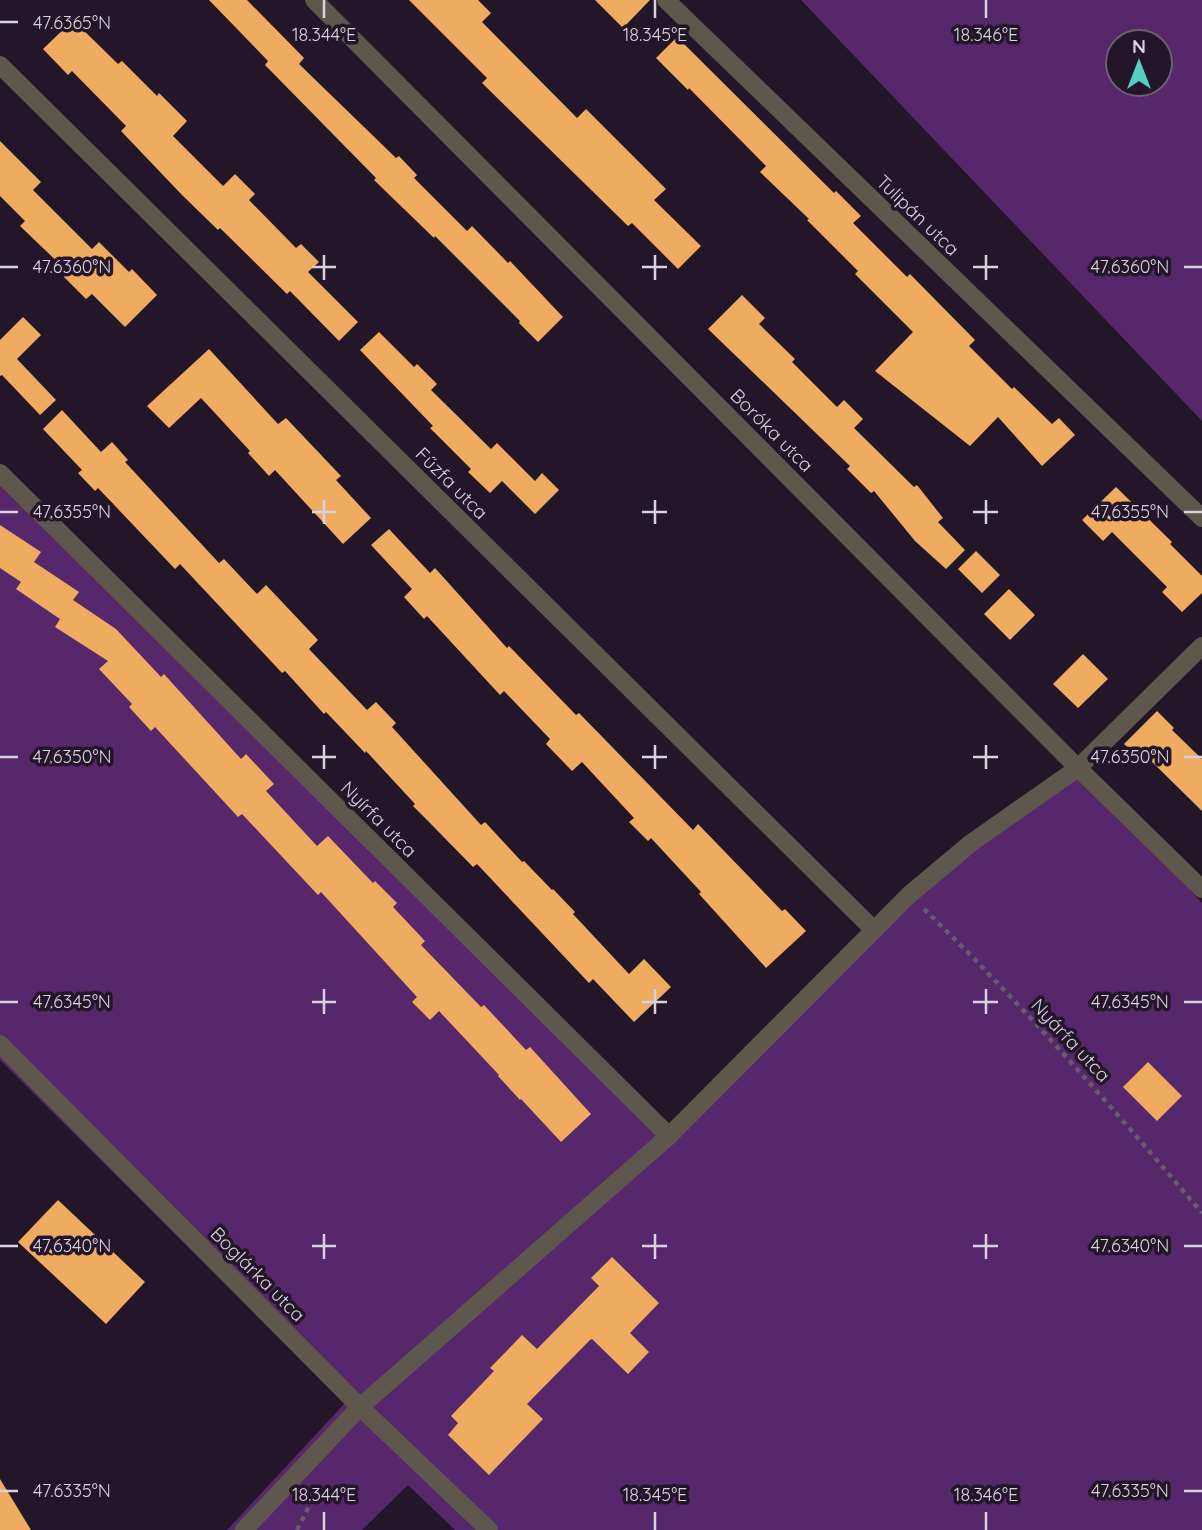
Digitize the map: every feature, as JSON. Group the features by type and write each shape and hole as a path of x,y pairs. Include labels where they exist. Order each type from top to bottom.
{"street":[{"name":"Boróka utca","path":"314,0 1078,768 1202,889"},
{"name":"Tulipán utca","path":"666,0 1202,518"},
{"name":"Fűzfa utca","path":"0,65 874,930"},
{"name":"Nyírfa utca","path":"0,473 669,1136"},
{"path":"244,1530 360,1407 669,1136 909,895 971,843 1078,768 1202,646"},
{"name":"Boglárka utca","path":"0,1044 360,1407 489,1530"}],"path":[{"name":"Nyárfa utca","path":"909,895 980,963 1104,1096 1202,1213"}],"shaded area":[{"path":"801,0 1202,0 1202,421"},
{"path":"0,483 669,1136 874,930 1078,768 1202,903 1202,1530 455,1530 408,1485 362,1530 227,1530 345,1403 0,1060"}],"building":[{"path":"209,0 247,0 304,58 299,64 396,158 399,156 417,175 414,178 467,231 472,226 508,263 510,261 563,317 538,342 435,236 434,238 374,180 376,178 265,65 268,61"},
{"path":"409,0 478,0 491,13 482,22 577,118 586,109 666,189 654,200 701,246 678,269 632,223 628,226 482,83 487,78"},
{"path":"595,0 650,0 623,28"},
{"path":"73,20 118,64 122,61 187,121 173,136 223,186 235,174 255,194 249,200 296,248 301,244 319,262 308,272 358,322 339,341 290,291 287,294 182,195 121,131 126,126 72,71 68,75 43,49"},
{"path":"677,37 834,193 836,191 861,216 853,223 907,277 910,274 975,340 969,346 1012,389 1014,387 1052,424 1059,418 1075,435 1042,466 998,417 970,446 875,371 913,332 855,274 858,271 807,220 809,219 760,172 766,166 656,58"},
{"path":"0,141 41,182 33,190 92,249 99,242 129,272 132,269 157,295 125,327 92,294 86,299 64,277 68,272 20,226 25,221 0,196"},
{"path":"742,295 765,318 759,324 795,359 792,362 837,407 844,400 863,419 854,428 914,487 917,485 943,518 938,522 965,550 946,569 915,541 874,491 871,493 847,469 850,466 708,329"},
{"path":"23,317 41,335 17,359 56,400 40,415 2,375 0,376 0,340"},
{"path":"379,332 414,367 417,364 437,384 431,390 491,449 497,443 535,481 542,473 559,490 535,514 502,481 490,493 468,472 471,469 430,428 433,426 360,350"},
{"path":"209,349 278,424 286,418 341,476 336,480 371,518 343,544 275,470 269,476 248,453 250,451 201,398 169,428 147,406"},
{"path":"62,410 101,452 112,442 128,460 125,462 219,563 224,559 257,594 266,585 318,640 309,649 367,710 376,702 396,723 392,727 481,825 485,822 522,862 553,889 629,974 644,959 671,987 634,1022 593,979 589,983 477,864 473,867 413,806 415,804 366,751 365,753 326,712 324,714 285,671 282,673 180,564 175,569 98,488 95,491 78,473 82,470 43,429"},
{"path":"1116,487 1202,576 1202,593 1182,612 1162,592 1167,587 1112,532 1103,541 1082,520"},
{"path":"0,525 41,552 34,562 79,592 73,600 116,629 161,677 164,674 241,759 246,754 274,784 266,791 317,846 328,836 373,883 375,881 397,903 393,907 425,941 421,945 481,1007 484,1005 526,1050 530,1047 591,1114 561,1142 439,1011 430,1020 412,1002 417,997 321,892 318,895 242,814 238,817 155,727 151,731 129,707 132,704 99,669 108,661 55,627 60,619 16,589 21,582 0,568"},
{"path":"389,529 430,573 435,568 507,648 509,646 576,715 579,713 693,830 698,824 782,911 785,909 806,931 766,968 651,838 648,841 629,822 634,818 582,762 572,771 546,744 550,739 504,691 500,695 427,616 424,619 404,597 412,589 371,545"},
{"path":"976,551 1000,575 982,593 958,569"},
{"path":"1009,589 1035,615 1010,640 984,614"},
{"path":"1083,654 1108,679 1078,708 1053,684"},
{"path":"1157,711 1202,759 1202,811 1146,756 1141,761 1124,744"},
{"path":"1148,1062 1182,1096 1157,1121 1123,1087"},
{"path":"58,1200 145,1282 106,1324 18,1242"},
{"path":"612,1257 659,1303 630,1333 649,1352 628,1374 590,1340 527,1404 543,1419 489,1475 448,1435 458,1423 451,1416 494,1371 490,1368 522,1335 537,1349 599,1286 591,1278"},
{"path":"0,1479 31,1530 0,1530"}]}
